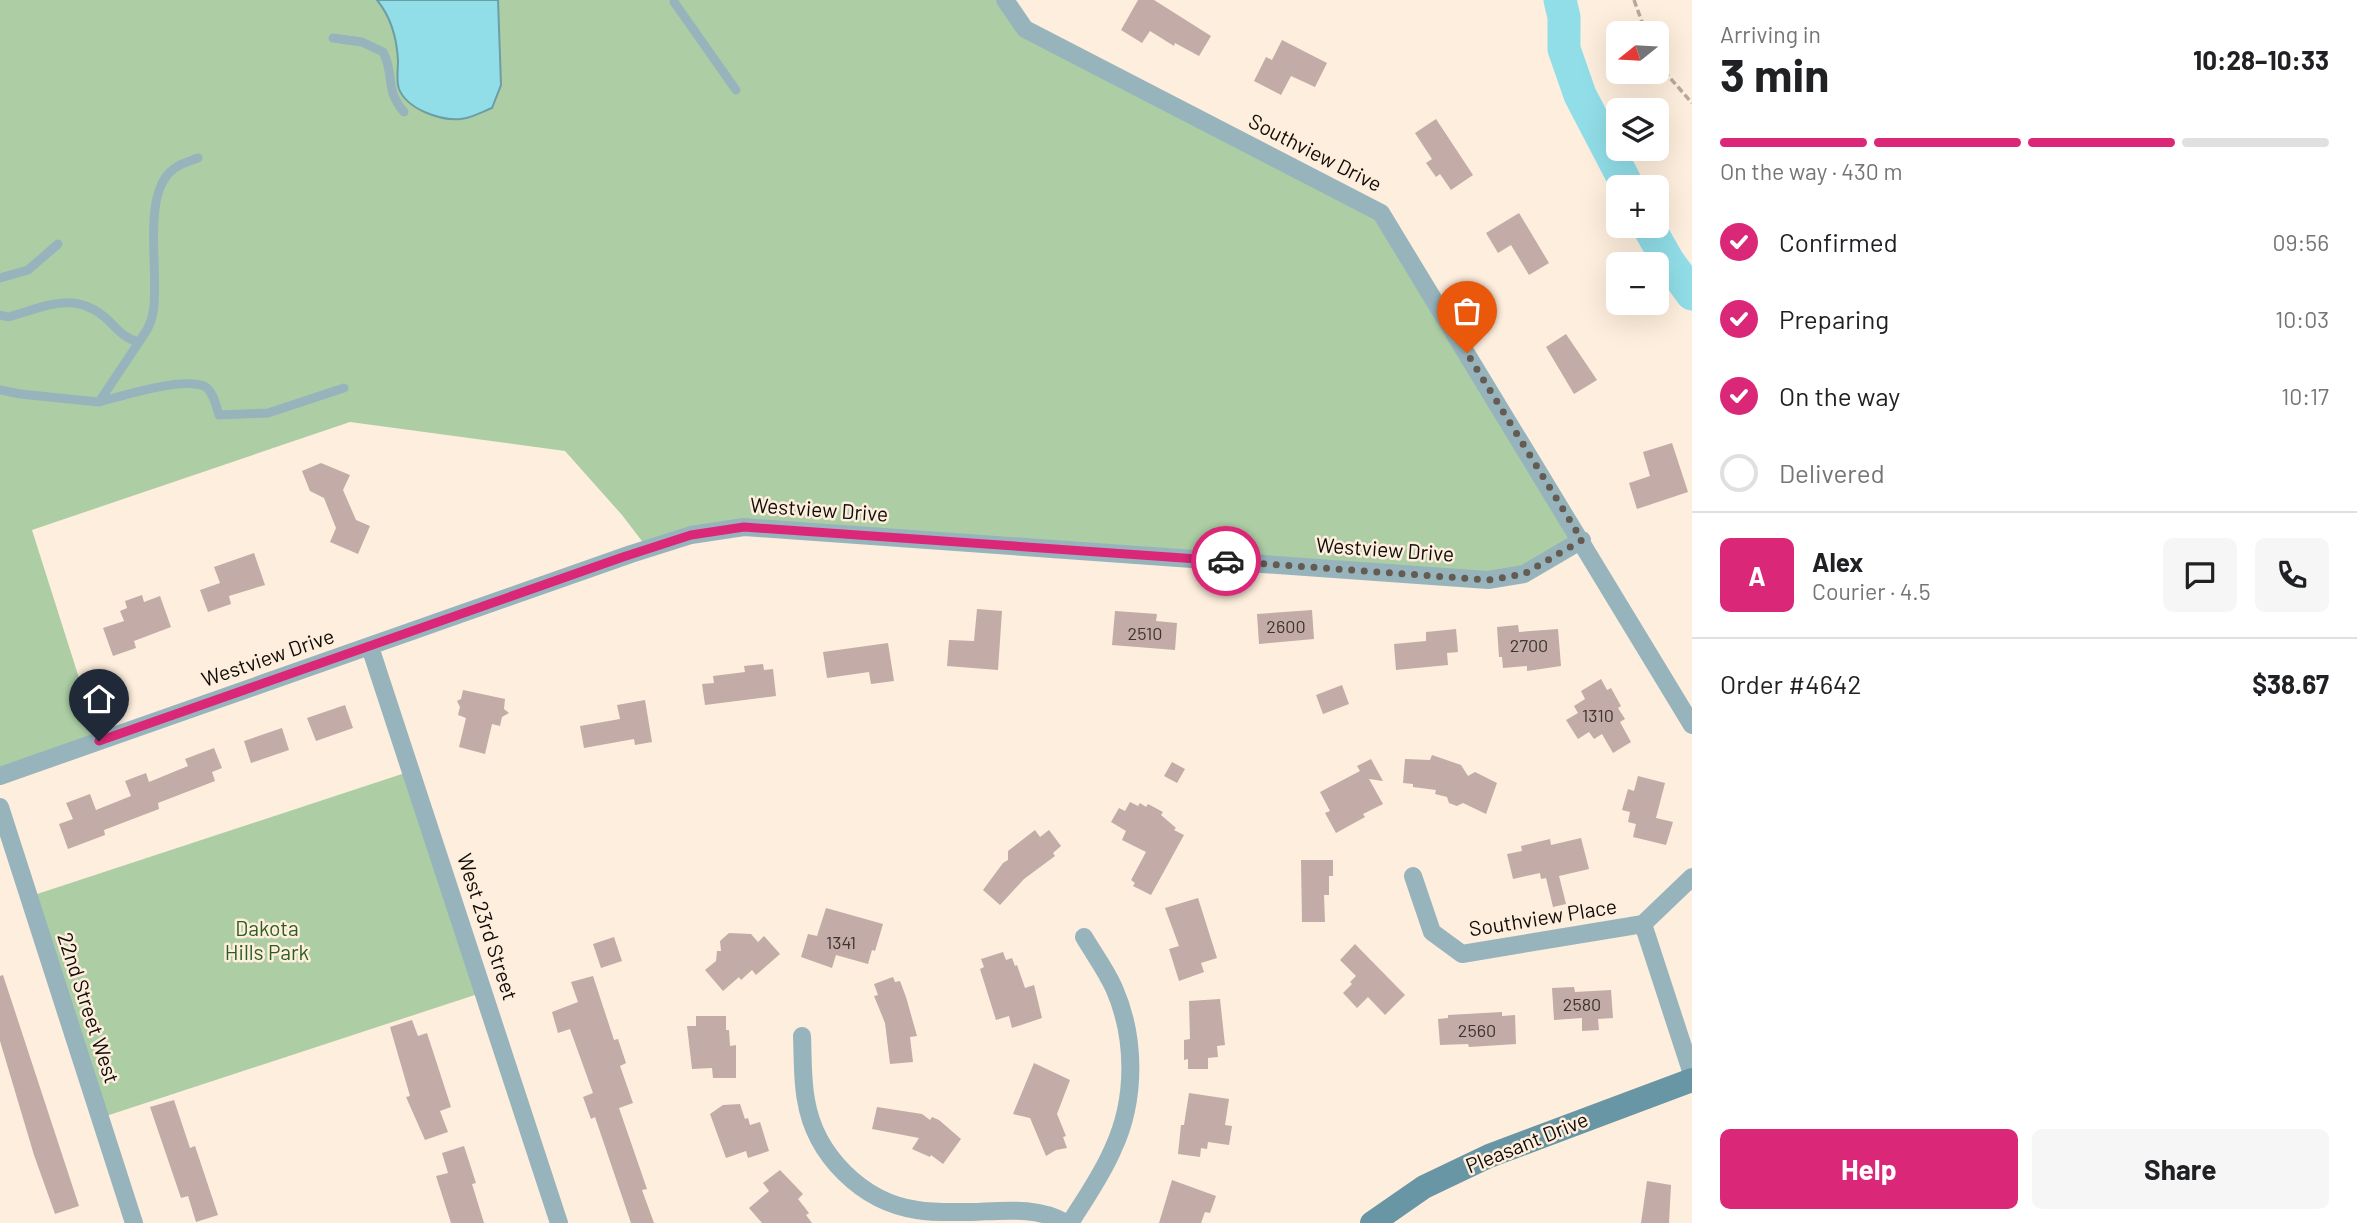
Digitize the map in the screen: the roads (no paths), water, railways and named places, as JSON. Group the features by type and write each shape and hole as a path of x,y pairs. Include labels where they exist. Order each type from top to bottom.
{"street":[{"name":"Southview Drive","path":"1005,0 1025,30 1381,213 1692,725"},
{"name":"Westview Drive","path":"0,776 631,554 691,535 744,527 1489,580 1524,574 1582,540"},
{"name":"West 23rd Street","path":"370,647 559,1223"},
{"name":"22nd Street West","path":"0,807 134,1223"},
{"name":"Southview Place","path":"1413,876 1433,932 1462,954 1643,924"},
{"path":"1692,877 1643,924 1692,1074"},
{"path":"802,1036 806,1099 812,1124 830,1158 858,1185 879,1198 916,1210 1033,1212 1068,1223 1115,1146 1124,1120 1130,1079 1128,1037 1122,1010 1112,984 1084,937"},
{"name":"Pleasant Drive","path":"1371,1223 1424,1187 1489,1156 1692,1080"}],"lane":[{"path":"674,2 736,90"},
{"path":"333,38 362,42 383,52 390,89 404,112"},
{"path":"99,402 150,326 154,310 155,213 161,183 170,171 198,158"},
{"path":"0,278 28,270 58,244"},
{"path":"0,315 8,317 72,301 85,303 97,310 129,340 139,342"},
{"path":"0,390 99,402 149,389 183,384 204,386 211,392 219,415 268,413 344,388"}],"water":[{"path":"377,0 498,0 501,85 492,108 469,117 453,119 434,116 409,102 398,86 395,37"}],"waterway":[{"path":"1560,0 1564,17 1564,49 1580,95 1622,175"},
{"path":"1655,238 1692,294"}],"park label":[{"name":"Dakota Hills Park","path":"267,941"}]}
